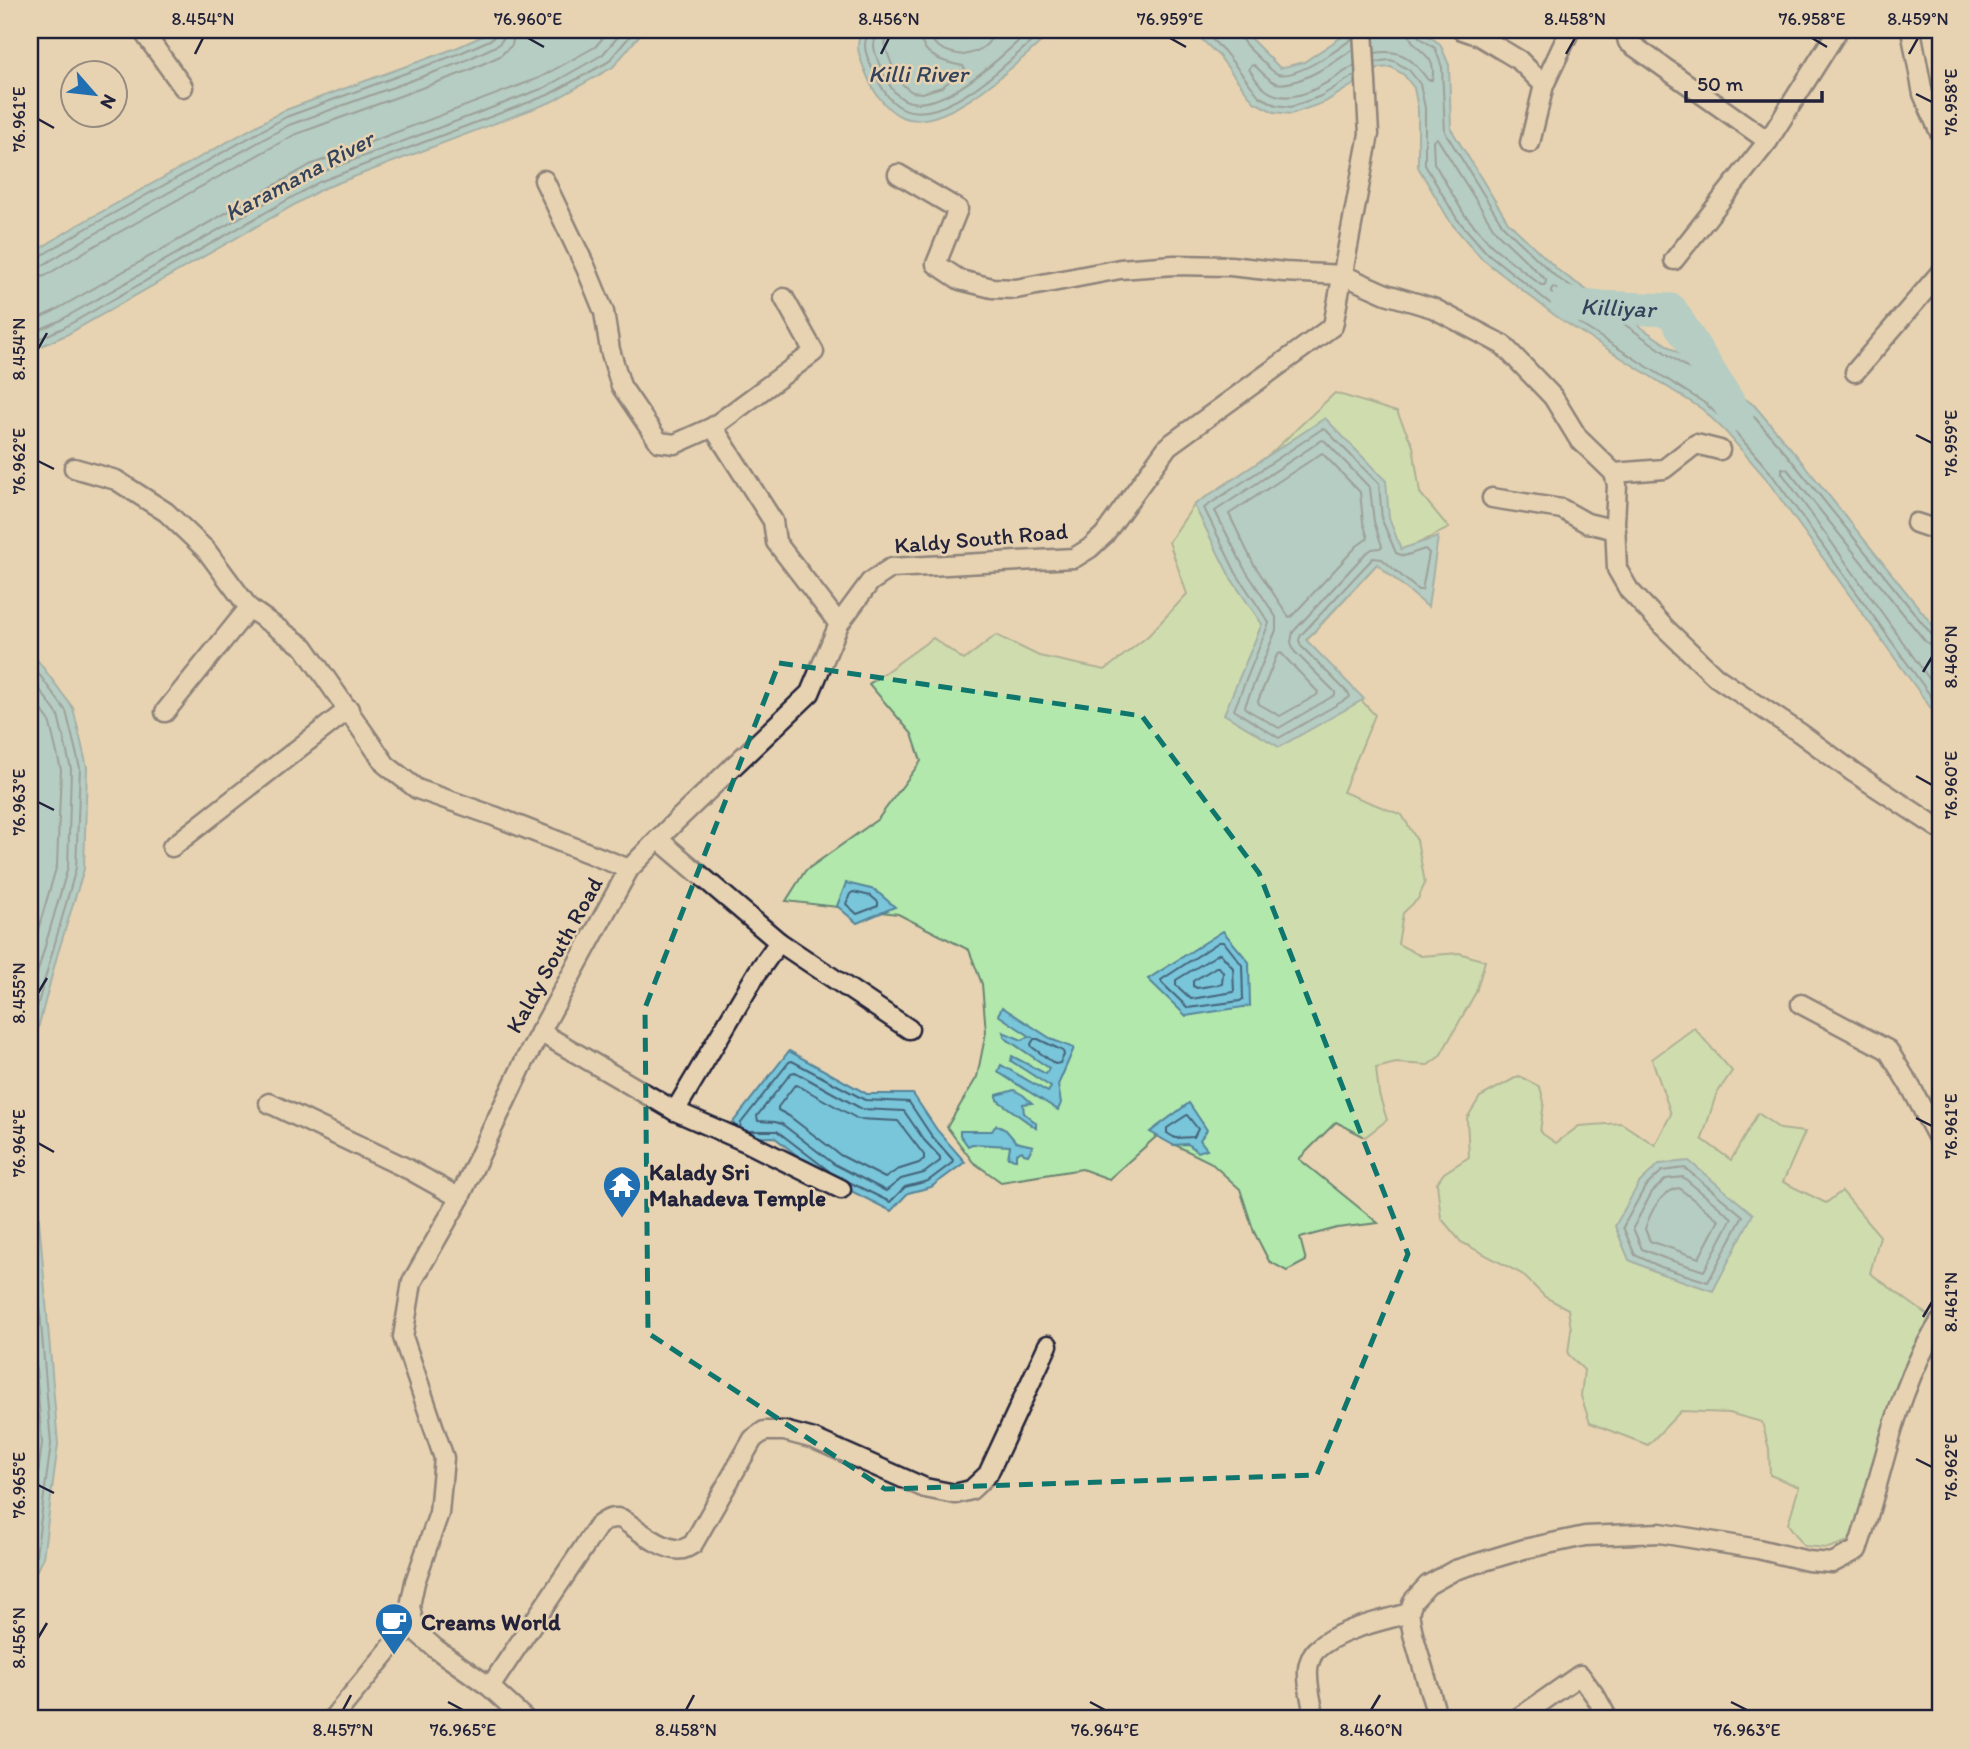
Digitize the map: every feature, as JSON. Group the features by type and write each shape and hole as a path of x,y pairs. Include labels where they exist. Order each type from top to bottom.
{"street":[{"path":"142,30 183,87"},
{"path":"1462,30 1479,36 1519,60 1544,85"},
{"path":"1530,143 1544,85 1570,30"},
{"path":"1625,30 1628,42 1768,141"},
{"path":"1674,260 1768,141 1838,30"},
{"path":"1911,30 1923,94 1940,133"},
{"name":"Kaldy South Road","path":"413,1621 410,1606 415,1582 439,1513 444,1458 403,1337 412,1282 460,1198 540,1032 629,869 810,693 839,624 870,582 891,568 1074,558 1104,535 1168,446 1333,326 1368,134 1363,44"},
{"path":"898,174 958,209 936,264 960,280 992,288 1016,289 1120,269 1174,265 1230,266 1343,275 1387,294 1433,308 1503,345 1553,397 1578,438 1614,474 1617,485 1617,569 1629,590 1716,677 1940,829"},
{"path":"544,180 604,312 610,350 621,386 659,442 675,444 713,426 814,352 784,298"},
{"path":"1855,372 1940,273"},
{"path":"713,426 773,521 776,542 839,624"},
{"path":"1614,474 1664,469 1696,444 1720,450"},
{"path":"74,468 116,480 166,512 206,550 249,608 304,647 386,765 416,789 494,816 629,869"},
{"path":"1492,498 1562,509 1587,523 1616,530"},
{"path":"1916,523 1940,531"},
{"path":"165,712 249,608"},
{"path":"172,847 348,709"},
{"path":"658,839 779,942 909,1029"},
{"path":"675,1111 757,973 779,942"},
{"path":"1801,1004 1888,1050 1940,1142"},
{"path":"540,1032 675,1111 746,1142 841,1189"},
{"path":"269,1103 408,1169 460,1198"},
{"path":"1438,1719 1409,1613 1413,1601 1428,1585 1455,1570 1524,1549 1585,1536 1660,1533 1758,1549 1808,1561 1832,1563 1857,1550 1867,1523 1896,1415 1926,1343 1940,1322"},
{"path":"491,1687 598,1526 615,1517 661,1545 683,1549 693,1544 753,1439 764,1431 785,1430 814,1439 925,1488 955,1494 971,1490 988,1474 1048,1345"},
{"path":"1315,1719 1308,1667 1315,1651 1356,1629 1409,1613"},
{"path":"332,1719 413,1621 419,1634 436,1649 491,1687 526,1719"},
{"path":"1517,1719 1580,1675 1608,1719"}],"highlighted area":[{"path":"779,663 1142,716 1259,873 1408,1254 1317,1475 885,1489 648,1333 645,1008"}],"green space":[{"path":"1335,393 1397,412 1413,446 1420,493 1449,528 1377,564 1306,641 1375,715 1343,792 1402,815 1417,840 1425,883 1418,899 1403,913 1398,944 1421,956 1459,953 1485,961 1476,992 1440,1056 1428,1065 1396,1063 1376,1068 1379,1094 1387,1120 1365,1137 1336,1122 1299,1159 1378,1223 1337,1228 1300,1238 1306,1261 1287,1271 1269,1261 1254,1232 1240,1189 1210,1162 1157,1136 1109,1179 1082,1169 1001,1182 973,1162 947,1127 977,1077 986,1032 982,984 969,950 898,914 786,901 805,871 878,819 921,761 912,734 869,684 933,638 964,660 996,635 1039,656 1105,670 1148,636 1187,594 1169,542 1194,505 1268,456"},
{"path":"1694,1028 1732,1071 1716,1095 1702,1139 1731,1160 1758,1113 1780,1129 1805,1132 1783,1182 1826,1203 1842,1191 1880,1236 1870,1273 1930,1317 1896,1392 1852,1540 1828,1548 1804,1546 1788,1524 1799,1487 1770,1475 1769,1449 1762,1422 1729,1413 1681,1411 1648,1445 1590,1423 1581,1396 1584,1370 1568,1354 1571,1329 1568,1309 1545,1297 1522,1274 1461,1242 1441,1218 1437,1183 1444,1173 1469,1157 1467,1118 1480,1097 1519,1076 1540,1087 1544,1102 1540,1132 1556,1143 1579,1126 1621,1123 1655,1145 1671,1114 1652,1059"}],"water":[{"name":"Karamana River","path":"496,30 644,30 613,67 551,102 322,189 66,335 30,351 30,255 76,226 283,111 456,48"},
{"name":"Killi River","path":"861,30 942,30 963,39 983,30 1058,30 1052,32 1003,76 961,105 940,115 920,120 895,113 875,92 859,51"},
{"path":"1192,30 1242,30 1280,68 1304,62 1352,30 1420,30 1440,44 1449,65 1451,129 1508,222 1559,271 1754,405 1940,634 1940,721 1764,476 1726,432 1702,409 1557,317 1481,258 1451,223 1418,167 1418,109 1414,88 1404,75 1391,67 1380,68 1325,102 1291,114 1274,112 1254,102 1219,56"},
{"path":"1325,418 1386,481 1389,518 1401,549 1438,537 1428,607 1377,564 1306,640 1364,699 1279,747 1224,714 1262,624 1230,577 1194,505"},
{"path":"30,650 73,708 87,767 84,869 35,1040 34,1160 58,1444 43,1558 30,1583"},
{"path":"846,883 875,890 895,907 857,923 837,906"},
{"path":"1223,931 1249,962 1250,1006 1186,1016 1148,979"},
{"path":"1002,1007 1053,1040 1074,1048 1058,1085 1061,1103 1058,1110 998,1072 1001,1065 1048,1092 1051,1087 1011,1061 1012,1056 1046,1074 1049,1068 1005,1038 1003,1032 1022,1040 1031,1037 998,1015"},
{"path":"789,1051 867,1094 913,1094 937,1130 965,1162 931,1187 908,1193 891,1211 825,1178 774,1137 732,1138 734,1121"},
{"path":"1014,1090 1032,1103 1023,1104 1024,1113 1036,1123 1036,1128 997,1100 997,1095"},
{"path":"1189,1103 1207,1130 1200,1140 1207,1149 1198,1152 1188,1144 1173,1145 1150,1132"},
{"path":"996,1125 1006,1130 1016,1142 1033,1146 1028,1155 1022,1151 1016,1154 1016,1159 1008,1158 1010,1146 968,1146 960,1135 960,1131 992,1131"},
{"path":"1689,1161 1753,1214 1713,1291 1629,1260 1615,1226 1639,1183 1659,1164"}],"waterway":[{"name":"Killiyar","path":"1567,303 1571,306 1671,310 1737,416"}],"place":[{"name":"Kalady Sri Mahadeva Temple","path":"622,1219"},
{"name":"Creams World","path":"394,1656"}]}
